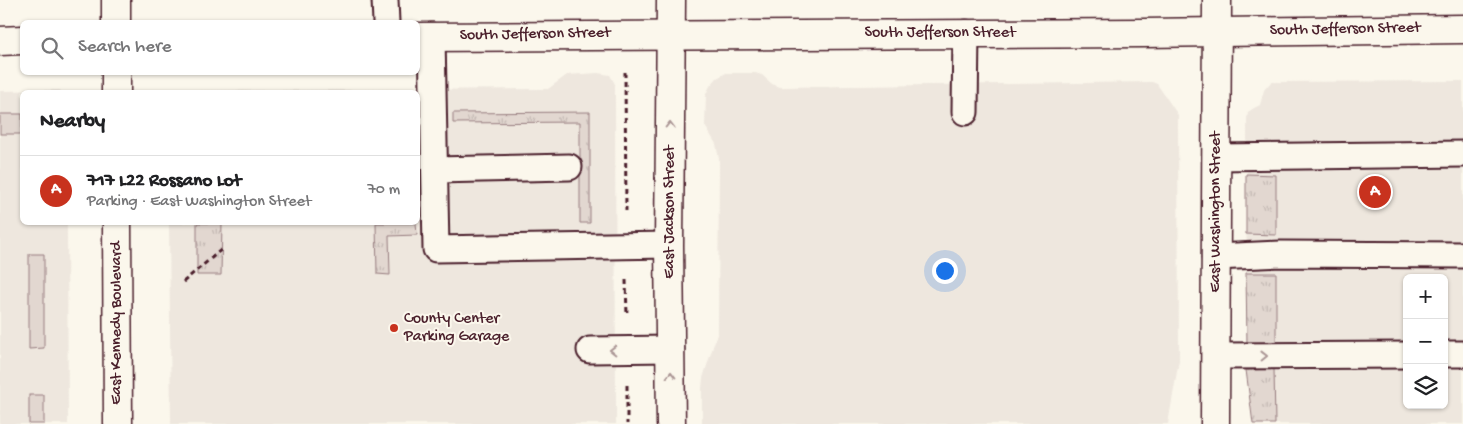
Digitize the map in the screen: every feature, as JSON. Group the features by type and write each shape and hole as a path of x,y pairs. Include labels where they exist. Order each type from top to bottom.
{"main road":[{"path":"116,0 116,20"},
{"name":"East Jackson Street","path":"671,0 669,245 671,424"},
{"name":"East Washington Street","path":"1215,424 1217,0"},
{"name":"South Jefferson Street","path":"425,36 1217,32 1463,28"},
{"path":"0,40 20,40"},
{"path":"116,75 116,90"},
{"name":"East Kennedy Boulevard","path":"117,225 118,424"}],"lane":[{"path":"385,0 386,20"},
{"path":"965,112 966,33"},
{"path":"425,36 429,178 436,250 669,245"},
{"path":"1216,157 1463,154"},
{"path":"429,178 569,167"},
{"path":"1216,256 1281,254 1463,255"},
{"path":"590,350 671,349"},
{"path":"1448,354 1463,354"},
{"path":"1215,356 1403,355"}],"path":[{"path":"184,282 222,249"}],"shaded area":[{"path":"598,73 610,75 615,84 616,424 171,424 169,225 420,225 420,90 359,90 548,89 567,75"},
{"path":"726,73 755,73 762,75 772,84 780,87 1152,82 1157,84 1178,115 1179,360 1168,424 702,424 703,378 718,331 719,159 716,144 705,126 706,94 717,78"},
{"path":"1463,81 1463,424 1253,424 1246,370 1247,119 1248,112 1260,105 1264,90 1271,82"},
{"path":"0,91 20,91 20,225 67,225 68,424 0,424"}],"green space":[{"path":"590,112 590,223 580,223 580,122 453,123 453,113"},
{"path":"0,114 20,114 20,134 0,134"},
{"path":"1246,174 1276,175 1276,235 1246,234"},
{"path":"197,225 222,225 221,275 197,275"},
{"path":"376,225 416,225 417,235 389,236 390,275 377,274"},
{"path":"29,254 44,254 44,348 29,349"},
{"path":"1246,273 1276,273 1276,343 1247,343"},
{"path":"1274,369 1275,424 1253,424 1246,370"},
{"path":"29,395 44,395 44,424 29,424"}],"place":[{"name":"717 L22 Rossano Lot","path":"1375,192"},
{"name":"County Center Parking Garage","path":"394,328"}]}
